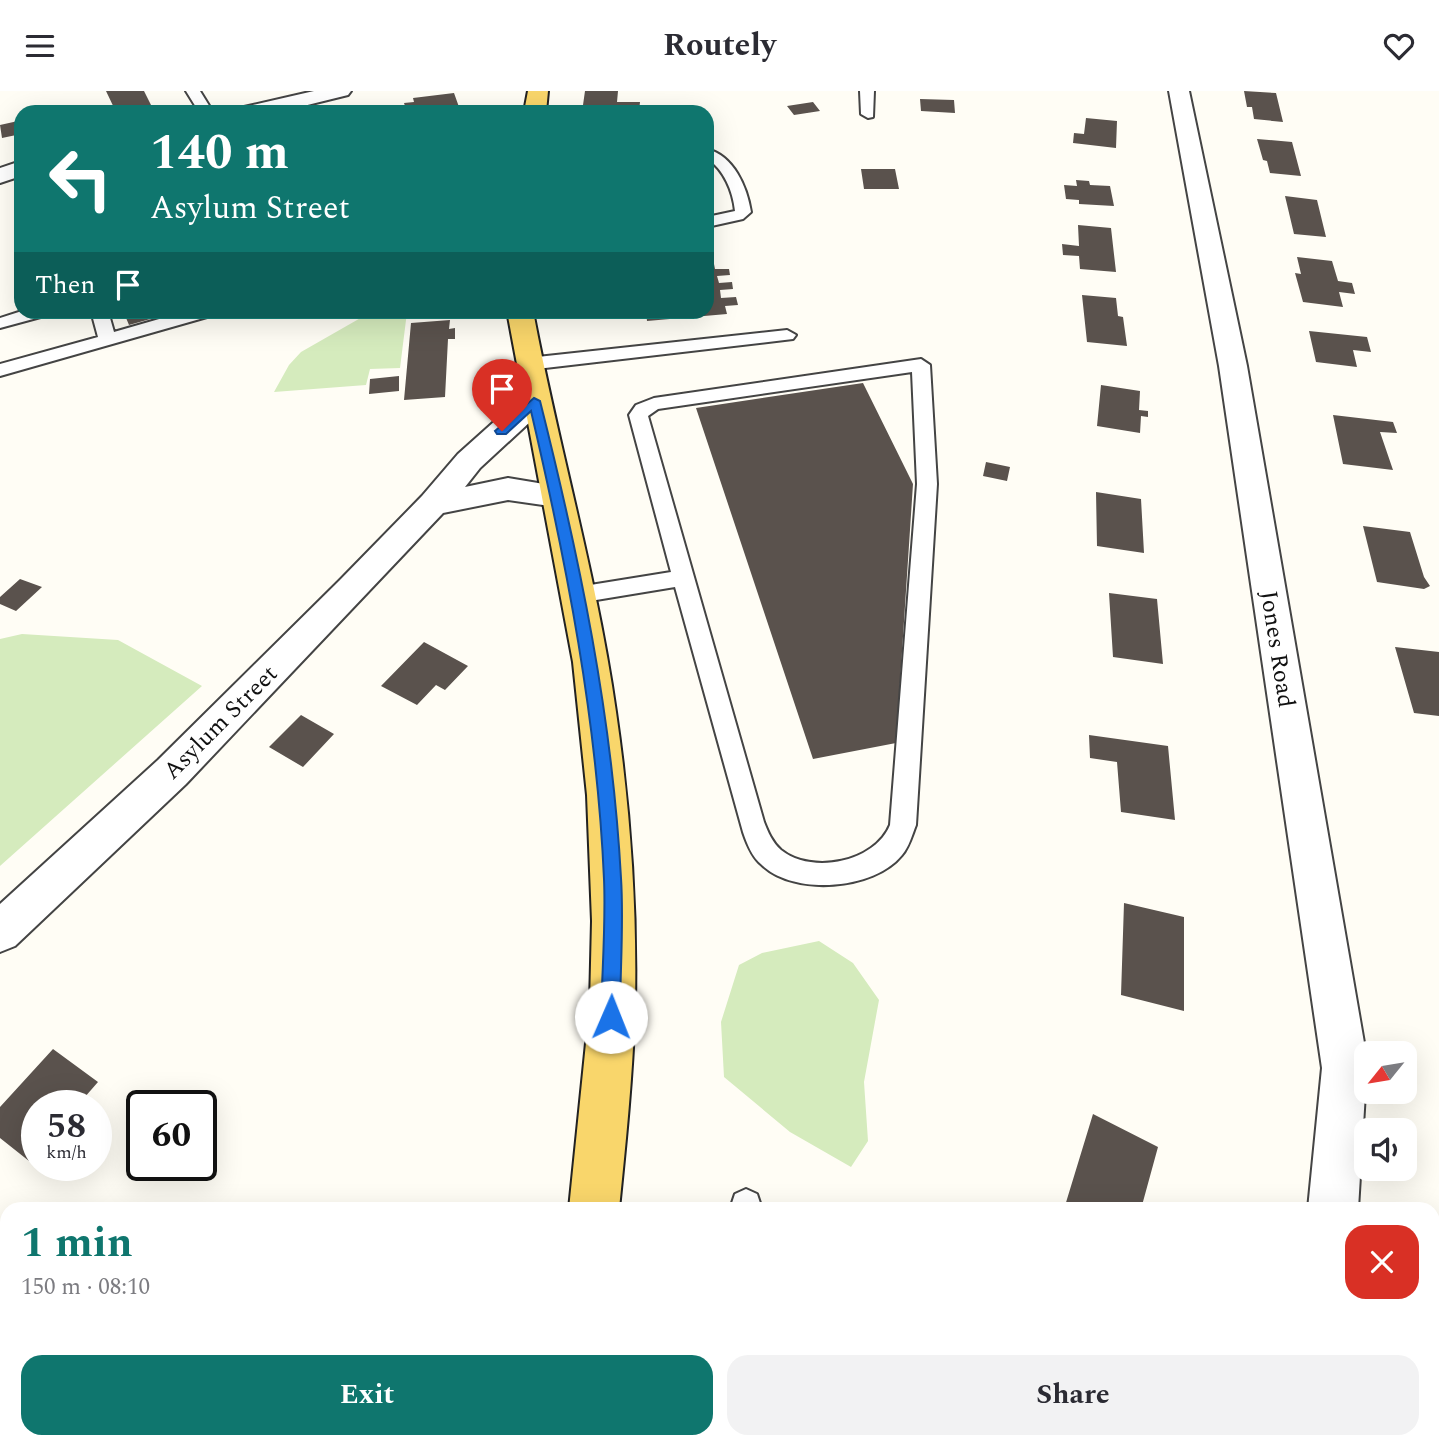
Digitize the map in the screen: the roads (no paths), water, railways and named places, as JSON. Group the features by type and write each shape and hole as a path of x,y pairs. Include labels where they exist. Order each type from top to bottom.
{"main road":[{"path":"521,319 534,401 578,595 598,711 612,880 610,1044 594,1202"}],"street":[{"path":"281,105 341,91"},
{"name":"Jones Road","path":"1180,91 1233,366 1345,1068 1334,1202"},
{"name":"Asylum Street","path":"0,932 172,772 433,504 469,461 534,401"},
{"path":"433,504 508,489 557,496"}],"lane":[{"path":"867,91 868,114"},
{"path":"714,156 720,159 738,193 743,212 738,216 714,221"},
{"path":"101,319 108,340"},
{"path":"0,370 180,319"},
{"path":"528,364 787,335"},
{"path":"920,365 927,484 903,825 893,847 873,863 846,872 817,874 775,861 761,847 751,822 682,578 638,421 643,409 668,401 920,365"},
{"path":"578,595 682,578"}]}
